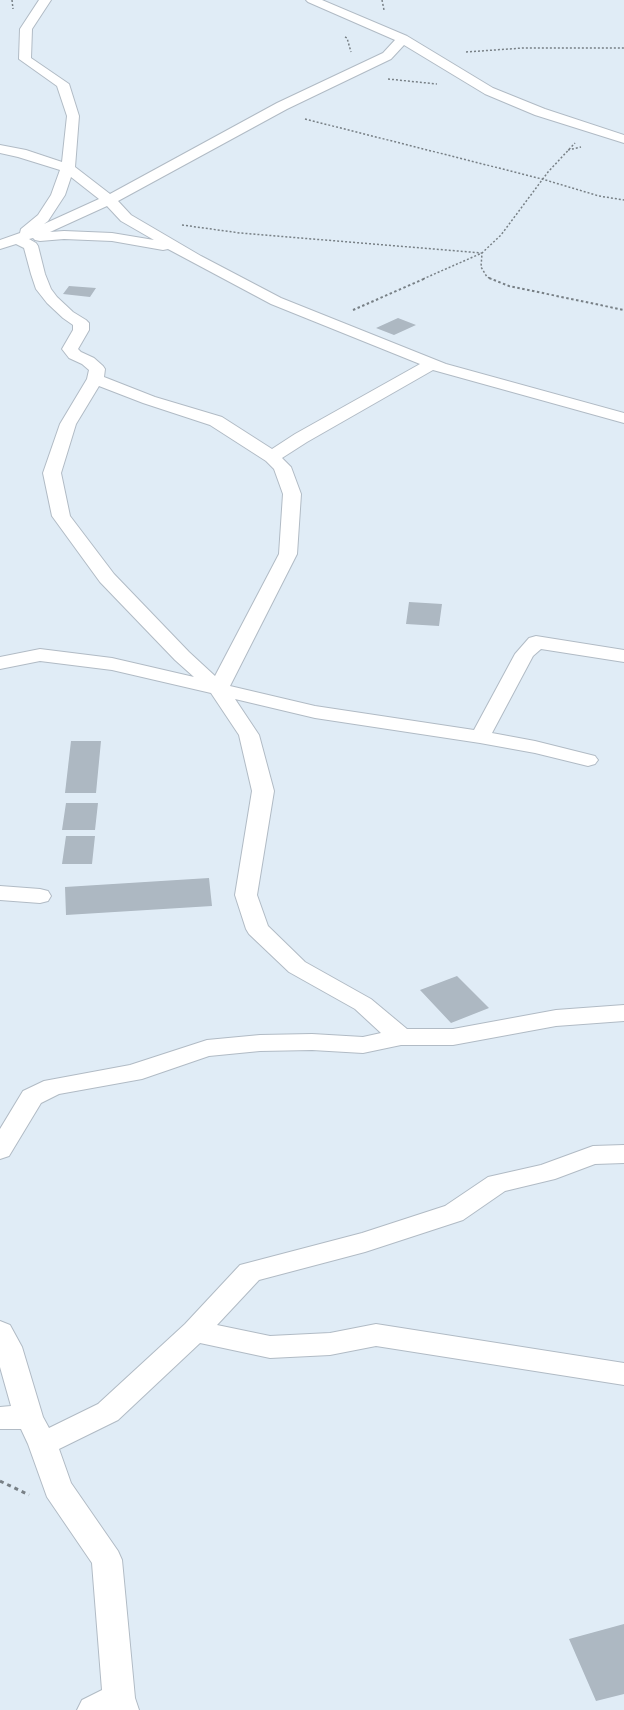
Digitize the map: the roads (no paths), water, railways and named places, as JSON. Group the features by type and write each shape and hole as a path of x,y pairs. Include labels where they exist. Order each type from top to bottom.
{"street":[{"path":"9,242 43,218 58,195 68,168 73,116 63,84 25,59 26,29 45,0"},
{"path":"312,0 403,39 489,91 540,112 624,139"},
{"path":"9,242 50,228 109,200 268,114 387,56 403,39"},
{"path":"0,149 21,152 68,168 109,200 126,218 176,248 276,301 432,364 624,418"},
{"path":"9,242 64,235 112,237 176,248"},
{"path":"9,242 31,246 38,274 44,289 52,300 68,315 82,323 70,350 75,355 88,361 97,369 95,379 68,424 52,473 61,516 107,578 182,656 218,689 249,735 263,791 246,895 257,929 296,968 363,1004 401,1037"},
{"path":"272,457 301,438 432,364"},
{"path":"95,379 148,400 216,421 272,457 282,467 292,494 288,554 218,689"},
{"path":"480,737 525,654 536,642 624,656"},
{"path":"0,663 40,655 112,664 315,712 480,737 535,747 588,760"},
{"path":"0,893 40,896"},
{"path":"0,1150 32,1097 53,1088 133,1074 207,1048 260,1043 312,1042 363,1045 401,1037 453,1037 556,1018 624,1013"},
{"path":"43,1444 108,1412 195,1331 250,1272 365,1242 454,1213 497,1184 546,1172 593,1155 624,1154"},
{"path":"195,1331 270,1347 330,1344 376,1335 624,1374"},
{"path":"0,1332 8,1347 29,1417 43,1444 58,1488 106,1560 112,1706"},
{"path":"0,1418 29,1417"}]}
